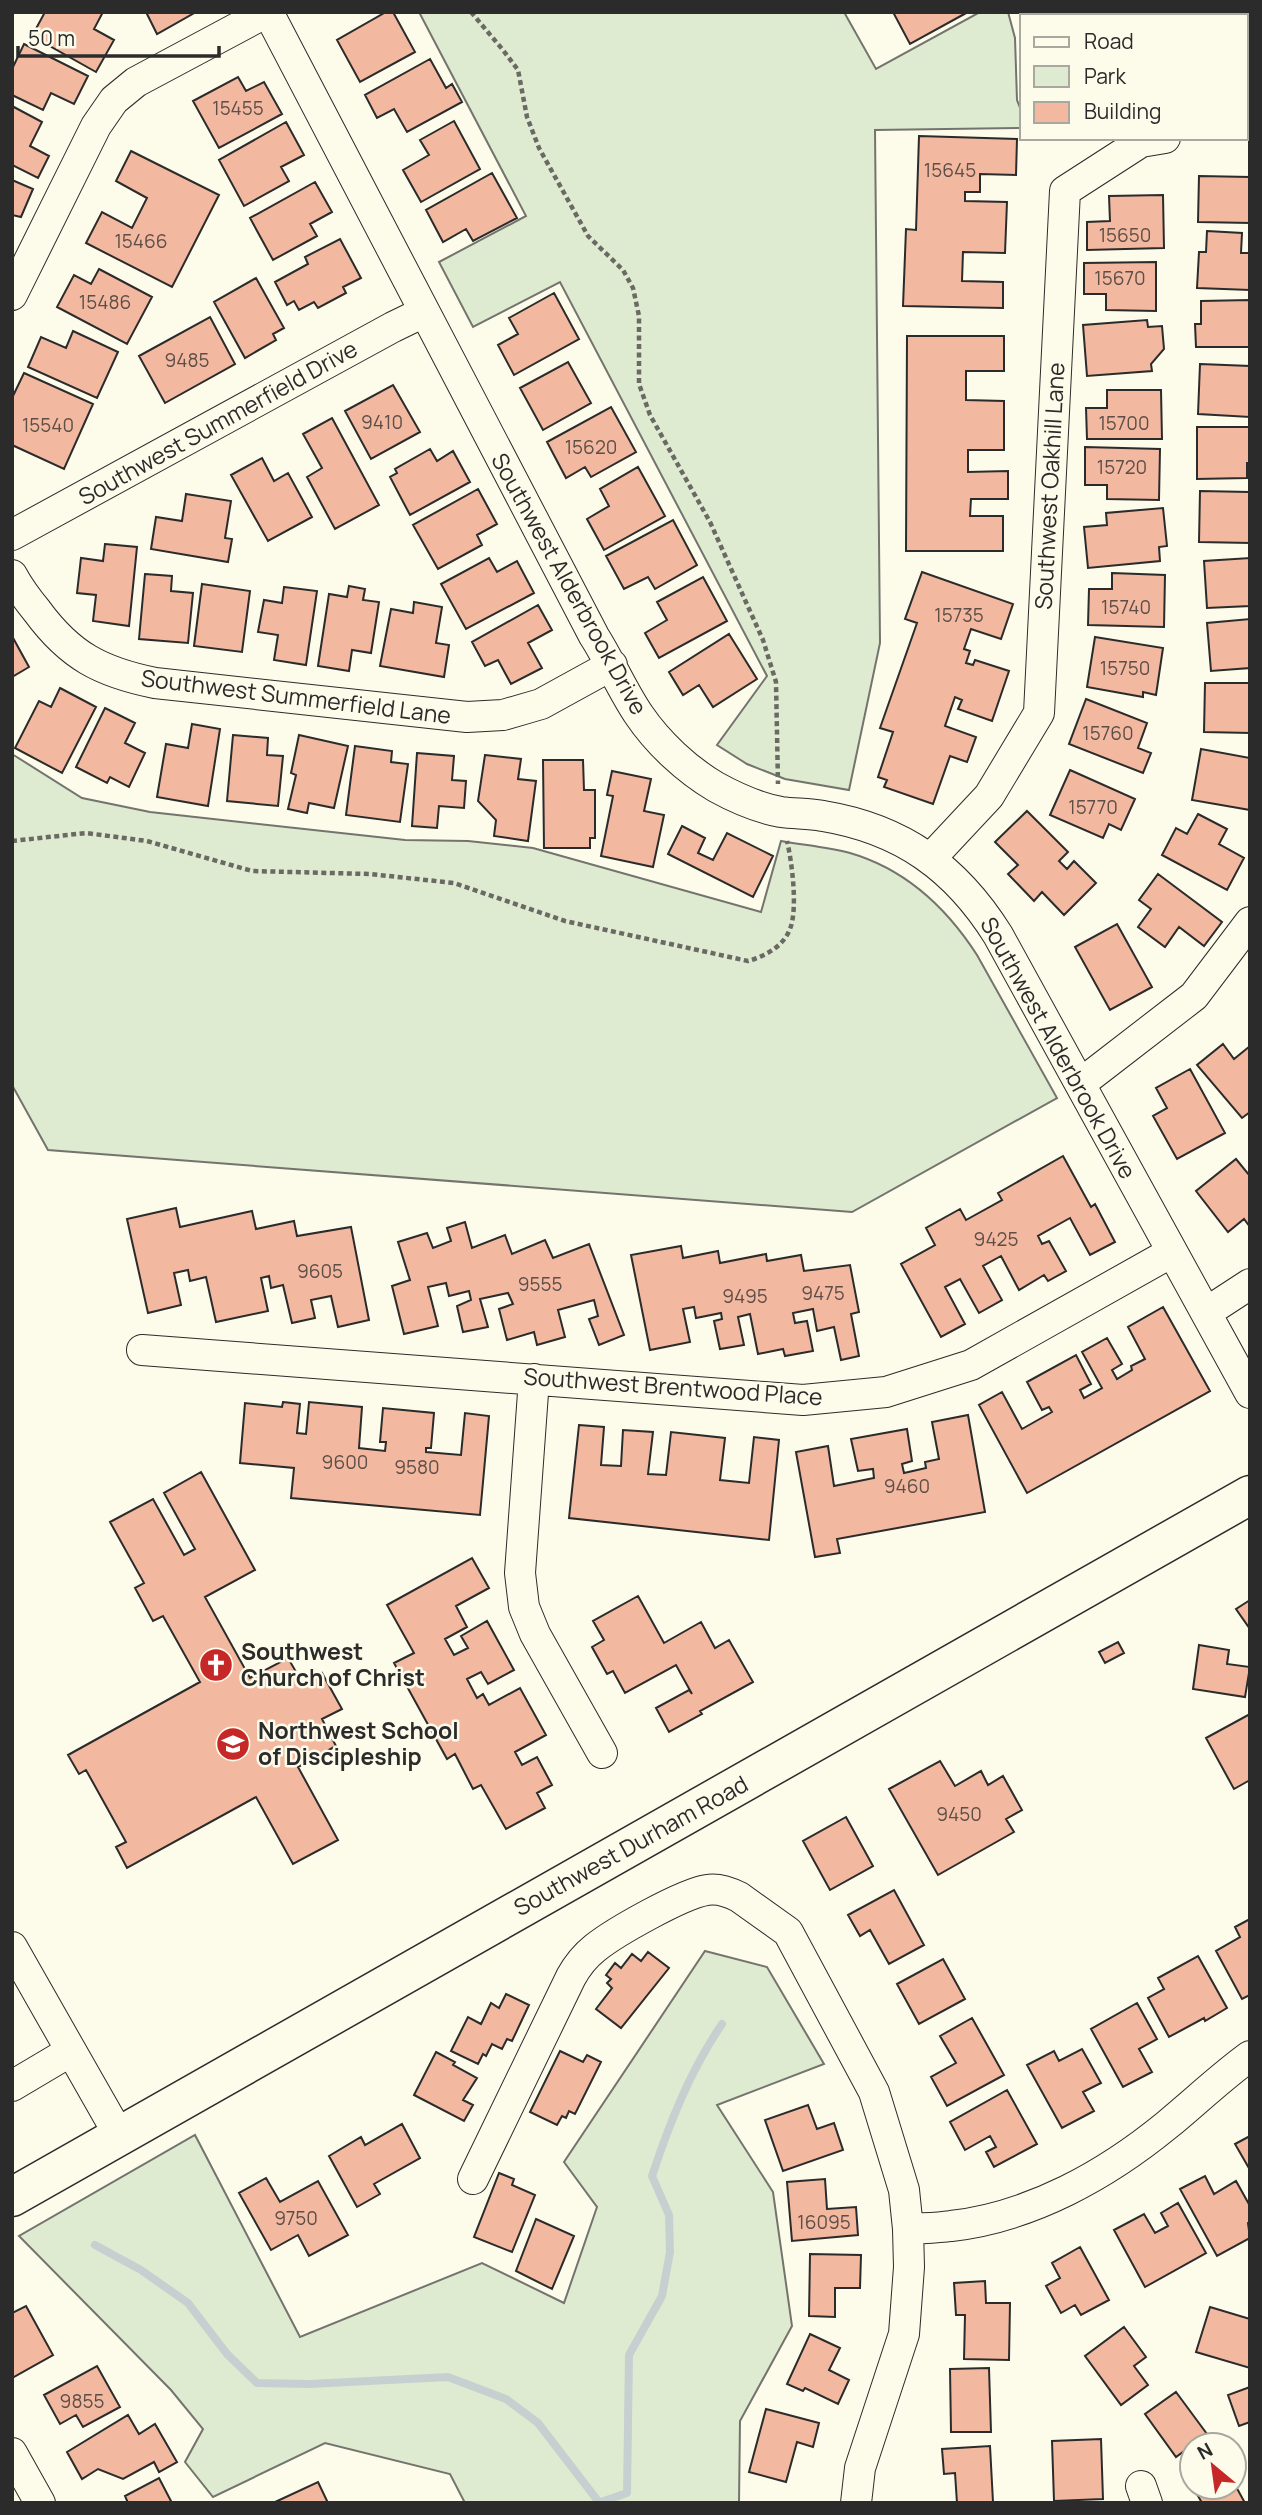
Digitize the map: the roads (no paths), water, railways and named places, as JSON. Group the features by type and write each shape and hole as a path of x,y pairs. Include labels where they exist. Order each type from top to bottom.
{"main road":[{"name":"Southwest Durham Road","path":"12,2197 1250,1495"}],"street":[{"path":"12,295 96,126 114,100 136,82 268,12"},
{"name":"Southwest Alderbrook Drive","path":"268,12 638,714 656,737 693,772 716,787 747,802 779,812 821,815 873,828 905,841 931,858 968,894 984,913 1250,1393"},
{"name":"Southwest Oakhill Lane","path":"931,858 989,796 1039,713 1065,191 1141,142 1153,140"},
{"name":"Southwest Summerfield Drive","path":"12,535 424,312"},
{"name":"Southwest Summerfield Lane","path":"12,575 44,621 67,647 93,664 120,676 155,683 467,717 503,715 541,704 612,665"},
{"path":"1080,1084 1194,996 1250,922"},
{"name":"Southwest Brentwood Place","path":"142,1350 803,1400 886,1392 971,1365 1172,1252"},
{"path":"1207,1312 1250,1284"},
{"path":"534,1379 520,1573 524,1607 535,1634 602,1753"},
{"path":"473,2179 570,1977 586,1956 608,1939 689,1895 714,1890 738,1897 788,1932 874,2092 904,2190 909,2267 904,2334 860,2468 856,2503"},
{"path":"12,1947 119,2136"},
{"path":"12,2086 71,2051"},
{"path":"908,2229 953,2226 1004,2215 1049,2200 1135,2150 1250,2056"},
{"path":"12,2453 40,2503"}],"waterway":[{"path":"598,2503 627,2493 629,2355 662,2296 670,2252 669,2215 652,2176 682,2097 722,2024"},
{"path":"95,2245 141,2270 188,2303 227,2354 257,2383 309,2384 448,2377 506,2399 538,2423 598,2501"}],"place":[{"name":"Southwest Church of Christ","path":"216,1665"},
{"name":"Northwest School of Discipleship","path":"233,1744"}]}
